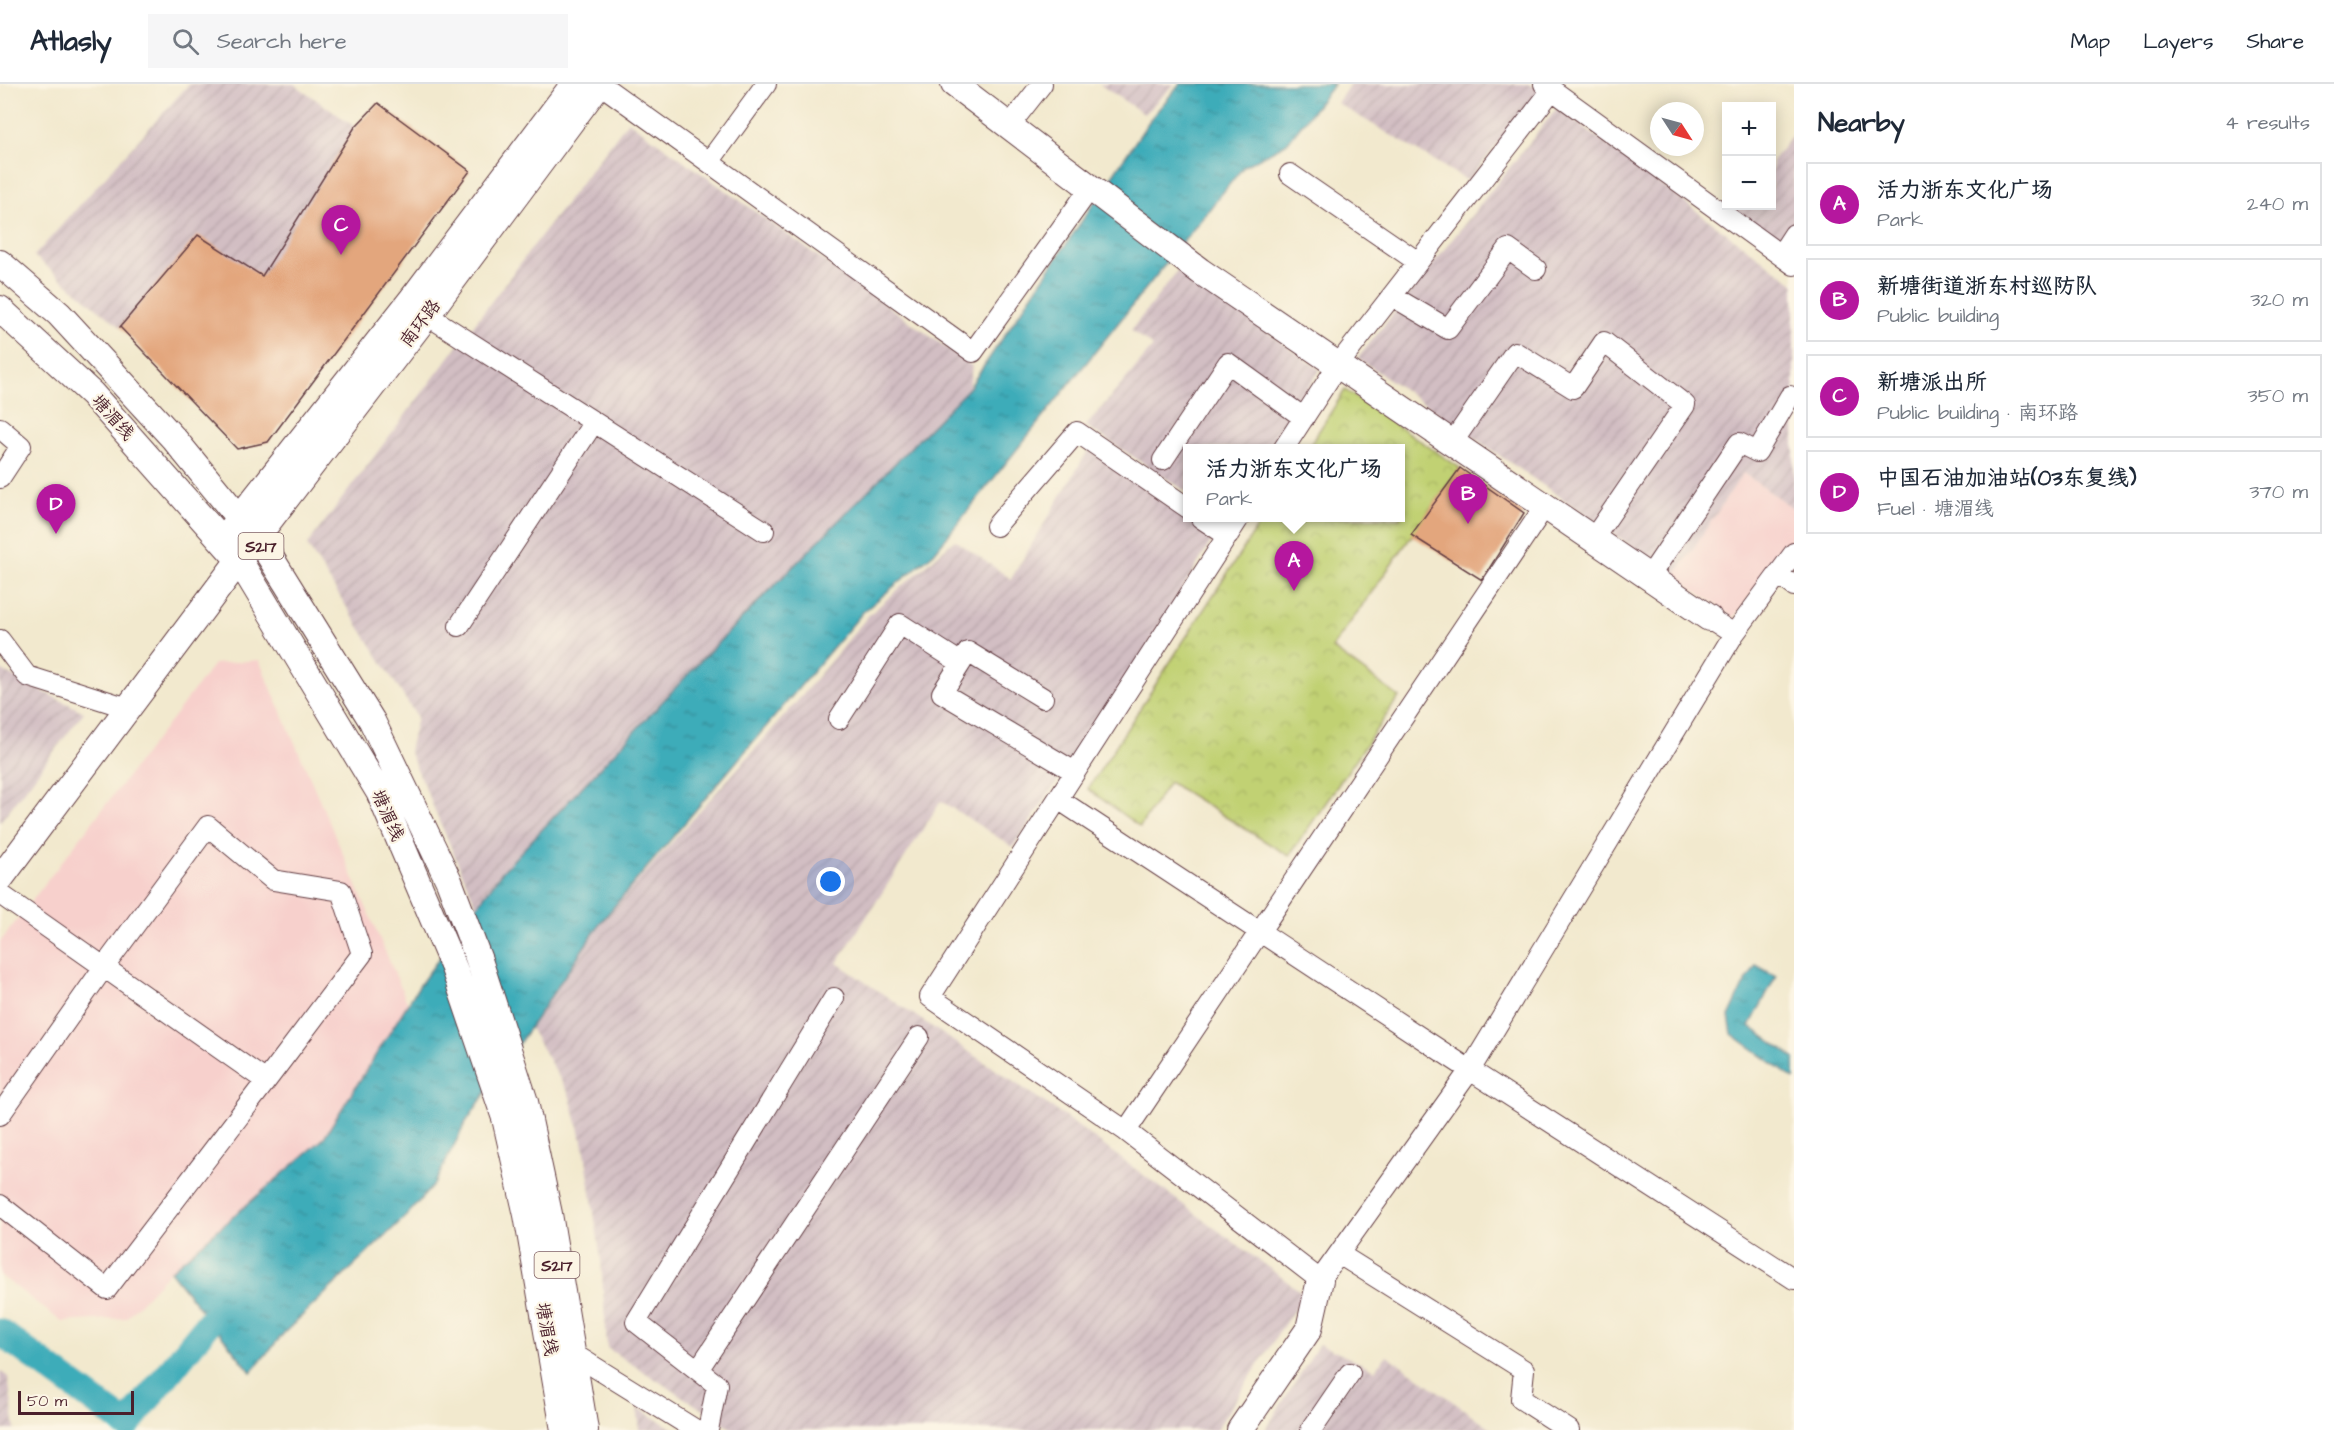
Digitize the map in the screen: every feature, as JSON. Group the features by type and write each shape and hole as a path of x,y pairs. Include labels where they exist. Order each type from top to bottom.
{"main road":[{"name":"南环路","path":"222,540 416,294 574,84"},
{"name":"南环路","path":"0,879 599,84"},
{"path":"954,84 1200,271 1709,618"},
{"name":"S217","path":"0,263 59,314 176,440 269,555 372,721 449,881 525,1102 549,1214 585,1430"},
{"name":"塘湄线","path":"0,309 92,393 239,560 379,792 454,968 505,1118 527,1215 564,1430"},
{"path":"1240,1430 1309,1329 1320,1280"}],"street":[{"path":"599,84 973,352 1091,187"},
{"path":"709,162 766,84"},
{"path":"1009,126 1042,84"},
{"path":"1287,444 1338,365 1548,87 1788,260 1794,234"},
{"path":"1290,174 1418,262"},
{"path":"1392,296 1448,329 1508,249 1536,269"},
{"path":"427,315 764,531"},
{"path":"1452,443 1515,352 1573,388 1604,342 1685,405 1593,539"},
{"path":"1163,460 1228,363 1304,418"},
{"path":"1649,577 1738,443 1757,452 1790,396"},
{"path":"459,626 594,422"},
{"path":"0,428 21,446 0,478"},
{"path":"996,526 1077,432 1183,505"},
{"path":"1126,1131 1545,506"},
{"path":"1207,522 1228,536"},
{"path":"1237,522 930,997 1126,1131 1320,1280 1470,1070 1734,634 1794,552"},
{"path":"1778,574 1794,586"},
{"path":"1709,618 1734,634"},
{"path":"839,719 900,624 961,663"},
{"path":"0,640 27,675"},
{"path":"1042,698 968,652 942,693 1075,772"},
{"path":"0,655 27,675 128,708"},
{"path":"1058,799 1470,1070 1794,1279"},
{"path":"0,1115 104,967 208,826 273,880 342,891 362,954 107,1289 0,1204"},
{"path":"0,894 266,1081"},
{"path":"708,1430 717,1385 636,1322 834,998"},
{"path":"698,1370 919,1037"},
{"path":"1339,1254 1524,1370 1521,1399 1569,1430"},
{"path":"572,1353 696,1430"},
{"path":"1311,1430 1350,1373"}],"shaded area":[{"path":"189,84 294,84 355,127 262,276 198,235 120,327 34,256"},
{"path":"1099,84 1175,84 1144,114"},
{"path":"1350,84 1529,84 1540,91 1468,181 1337,103"},
{"path":"1557,108 1794,283 1794,509 1743,473 1675,576 1358,358"},
{"path":"628,121 972,366 969,388 709,652 501,873 477,907 409,751 417,717 307,545"},
{"path":"1794,133 1794,265 1732,211 1776,210 1776,156"},
{"path":"1180,268 1320,370 1272,444 1183,444 1183,489 1086,426 1153,347 1131,330"},
{"path":"1089,449 1183,515 1183,522 1193,522 1214,537 1135,667 1013,847 941,801 837,963 1057,1111 1304,1294 1216,1430 734,1430 607,1348 601,1260 585,1152 569,1094 530,1028 601,922 794,705 869,615 955,540 1011,579"},
{"path":"1743,473 1794,509 1794,533 1734,618 1675,576"},
{"path":"259,660 408,1004 323,1139 170,1271 126,1318 62,1322 0,1275 0,942 214,664"},
{"path":"0,670 84,712 0,822"},
{"path":"1319,1344 1375,1370 1387,1355 1493,1430 1265,1430"},
{"path":"0,1371 8,1377 15,1430 0,1430"},
{"path":"637,1407 675,1430 640,1430"}],"green space":[{"path":"1345,390 1460,468 1332,648 1399,697 1289,856 1169,782 1140,827 1088,789 1260,522 1405,522 1405,444 1311,444"}],"water":[{"path":"1180,84 1334,84 1286,144 1244,166 934,553 863,612 601,922 466,1122 435,1183 407,1215 284,1333 251,1372 170,1271 323,1139 419,986 501,873 709,652 969,388 1152,117"},
{"path":"1756,965 1776,976 1750,1026 1794,1058 1794,1079 1732,1034 1729,1016"}],"building":[{"path":"378,103 470,171 268,442 237,449 120,327 198,235 262,276 355,127"},
{"path":"1460,468 1524,513 1482,580 1411,535"}],"waterway":[{"path":"0,1332 127,1425 210,1321"}],"place":[{"name":"新塘派出所","path":"341,255"},
{"name":"新塘街道浙东村巡防队","path":"1468,524"},
{"name":"中国石油加油站(03东复线)","path":"56,534"},
{"name":"活力浙东文化广场","path":"1294,591"}]}
